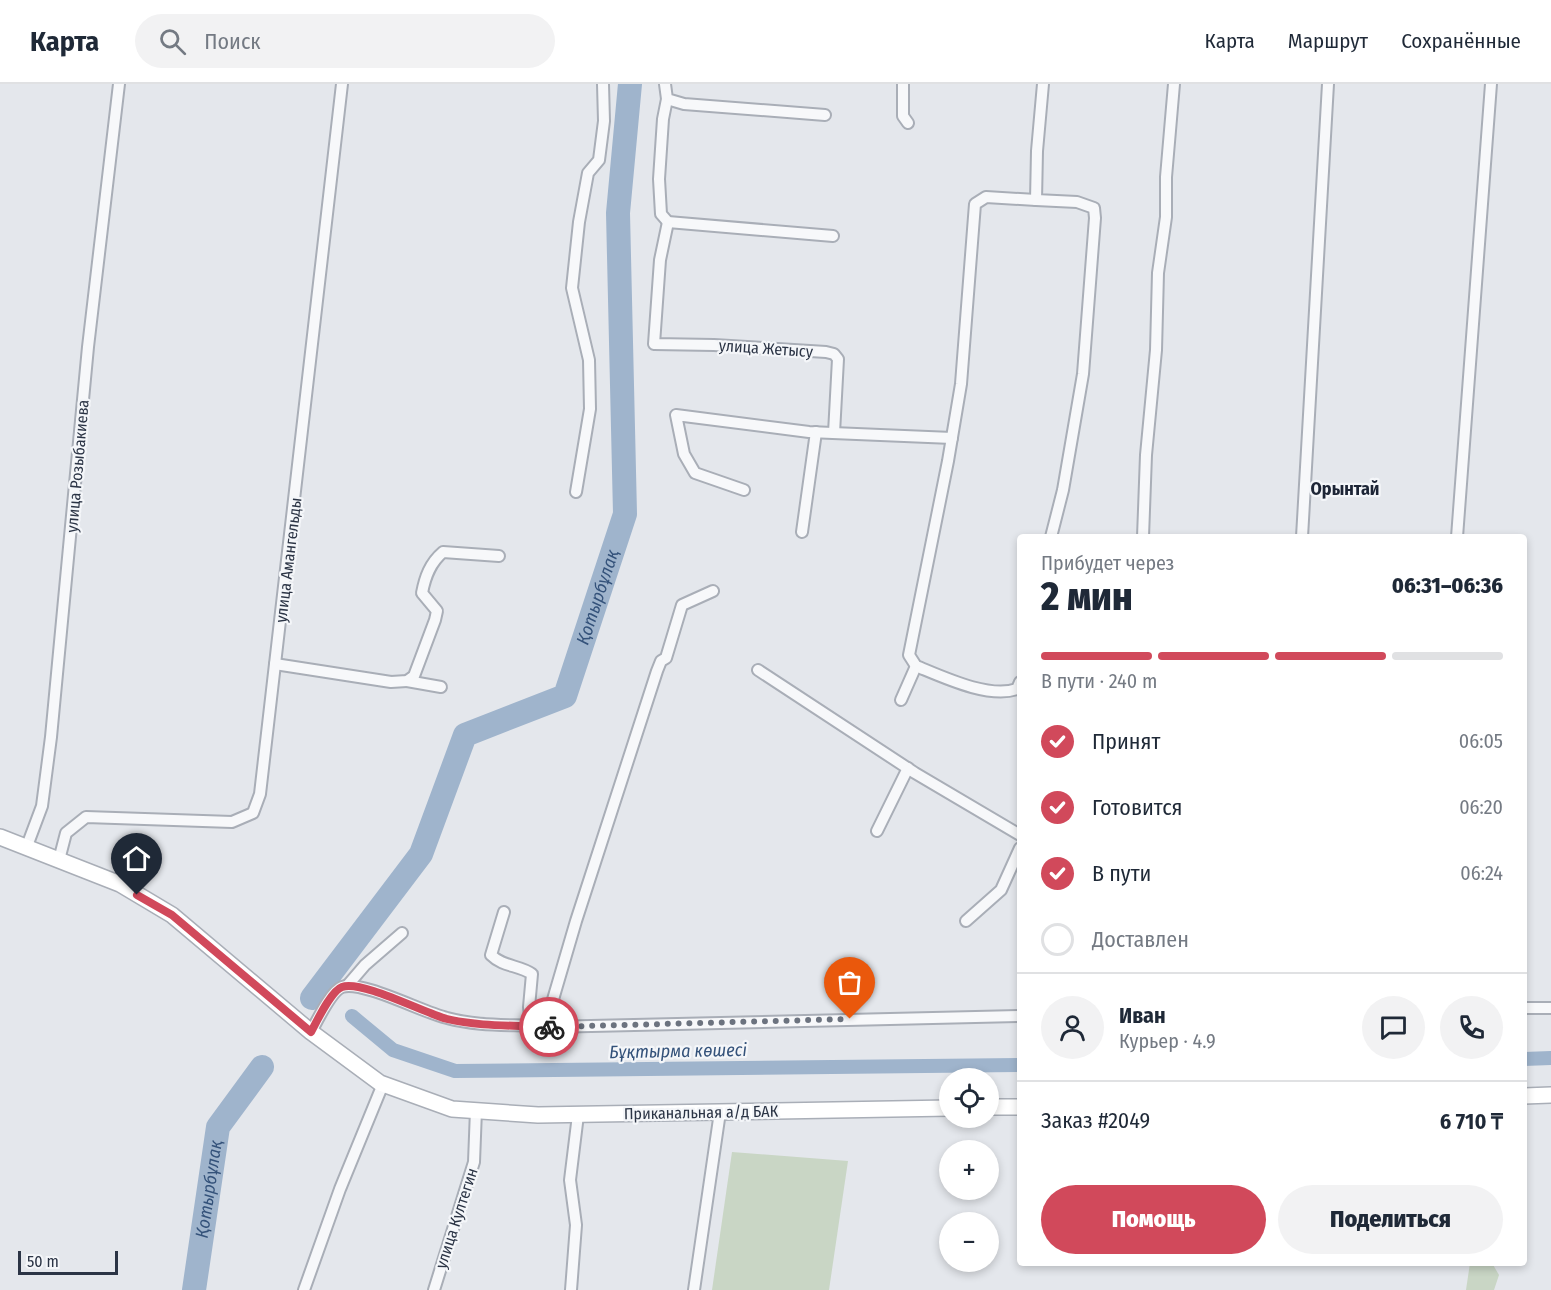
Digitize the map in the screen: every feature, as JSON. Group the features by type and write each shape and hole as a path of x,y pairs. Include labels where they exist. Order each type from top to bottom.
{"main road":[{"name":"Приканальная а/д БАК","path":"0,837 120,884 172,915 311,1032 383,1084 452,1108 538,1115 939,1108"},
{"path":"1527,1096 1551,1095"},
{"path":"999,1107 1017,1107"}],"street":[{"name":"улица Розыбакиева","path":"27,846 42,806 51,737 88,347 119,84"},
{"name":"улица Амангельды","path":"59,860 66,833 87,817 232,822 253,813 260,794 342,84"},
{"path":"576,492 590,409 588,360 572,288 579,222 588,173 599,160 604,121 603,84"},
{"path":"665,84 667,99 663,119 659,179 661,214 668,222 833,236"},
{"path":"903,84 903,116 908,123"},
{"path":"1036,200 1037,151 1043,84"},
{"path":"1143,534 1146,455 1156,350 1158,273 1166,216 1166,177 1174,84"},
{"path":"1302,534 1328,84"},
{"path":"1457,534 1491,84"},
{"path":"667,99 684,104 825,115"},
{"path":"1017,689 1007,693 990,691 916,666 909,655 921,603 961,384 975,204 986,197 1077,202 1094,208 1083,374 1063,490 1051,534"},
{"name":"улица Жетысу","path":"668,222 660,260 654,344 714,345 834,354 838,359 834,433"},
{"path":"744,490 695,473 684,454 676,415 816,432 952,438"},
{"path":"802,532 816,432"},
{"path":"407,681 414,676 437,611 422,593 424,580 434,559 443,552 499,556"},
{"path":"548,1027 576,921 660,661 666,658 682,605 713,591"},
{"path":"275,664 391,682 407,681 441,687"},
{"path":"901,700 916,666"},
{"path":"758,670 909,768 1017,833"},
{"path":"877,831 909,768"},
{"path":"966,921 1001,890 1017,855"},
{"path":"504,912 491,955 498,962 523,968 532,974 529,1007 531,1026"},
{"path":"311,1032 334,993 347,986 366,965 402,933"},
{"path":"347,986 368,989 447,1019 497,1026 548,1027 1017,1016"},
{"path":"1527,1008 1551,1008"},
{"path":"304,1290 340,1189 383,1084"},
{"name":"улица Култегин","path":"434,1290 474,1162 476,1110"},
{"path":"694,1290 720,1112"},
{"path":"571,1290 576,1225 570,1180 578,1114"}],"green space":[{"path":"732,1152 848,1161 829,1290 712,1290"},
{"path":"1470,1266 1494,1266 1499,1275 1494,1290 1466,1290"}],"waterway":[{"name":"Қотырбұлақ","path":"312,998 421,854 465,735 565,696 625,514 618,213 630,84"},
{"name":"Бұқтырма көшесі","path":"352,1016 393,1050 455,1071 1017,1065"},
{"name":"Бұқтырма көшесі","path":"1527,1059 1551,1058"},
{"name":"Қотырбұлақ","path":"194,1290 218,1127 262,1067"}],"way so far":[{"path":"549,1027 850,1019"}],"district":[{"name":"Орынтай","path":"1345,489"}],"route":[{"path":"137,895 172,915 311,1032 334,993 349,985 368,989 447,1019 497,1026 549,1027"}]}
